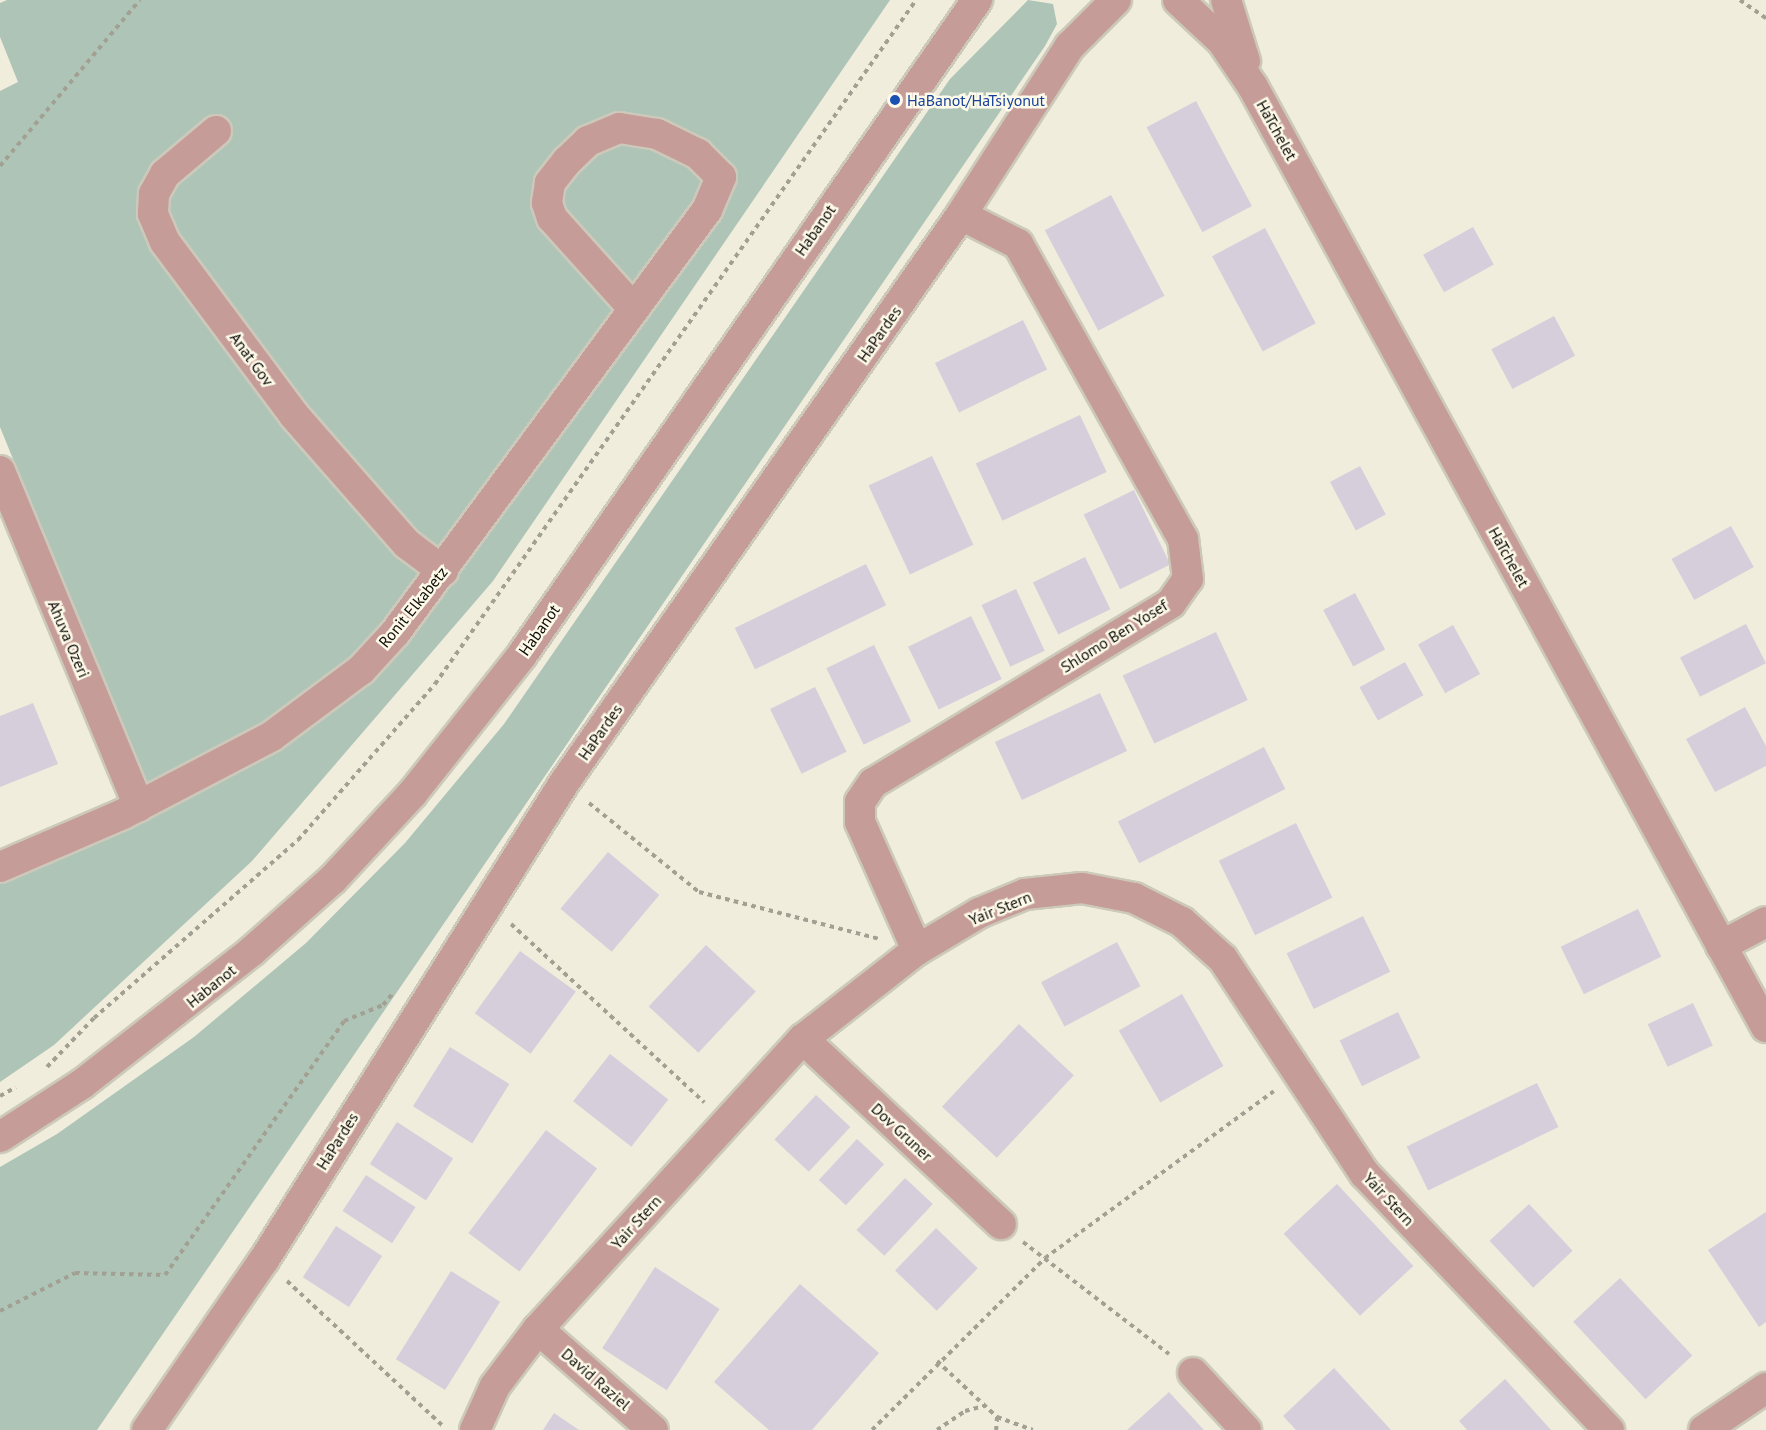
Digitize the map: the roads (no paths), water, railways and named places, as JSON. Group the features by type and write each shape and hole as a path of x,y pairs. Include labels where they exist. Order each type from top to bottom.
{"street":[{"name":"HaPardes","path":"1070,46 1084,0"},
{"name":"HaPardes","path":"147,1430 264,1260 486,902 564,783 961,215 1070,46 1116,0"},
{"name":"HaTchelet","path":"1178,0 1222,41 1253,87 1766,1027"},
{"name":"HaTchelet","path":"1226,0 1253,87"},
{"name":"Habanot","path":"0,1137 82,1084 252,951 333,879 412,794 522,655 976,6"},
{"name":"Ronit Elkabetz","path":"0,867 139,806 216,769 316,707 368,662 443,571 633,308 707,210 721,177 698,154 647,133 619,128 588,141 550,183 547,203 552,218 633,308"},
{"name":"Anat Gov","path":"216,131 165,174 154,194 153,214 165,242 293,414 399,536 443,571"},
{"name":"Shlomo Ben Yosef","path":"917,950 860,822 860,802 873,783 1171,603 1188,579 1183,539 1018,244 961,215"},
{"name":"Ahuva Ozeri","path":"0,471 139,806"},
{"name":"Yair Stern","path":"475,1430 495,1386 538,1329 803,1039 917,950 979,913 1025,894 1082,888 1134,898 1182,922 1223,959 1365,1174 1608,1430"},
{"path":"1721,946 1766,922"},
{"name":"Dov Gruner","path":"803,1039 1001,1224"},
{"name":"David Raziel","path":"538,1329 653,1430"},
{"path":"1193,1373 1246,1430"},
{"path":"1704,1430 1766,1388"}],"place":[{"name":"HaBanot/HaTsiyonut","path":"895,100"}]}
